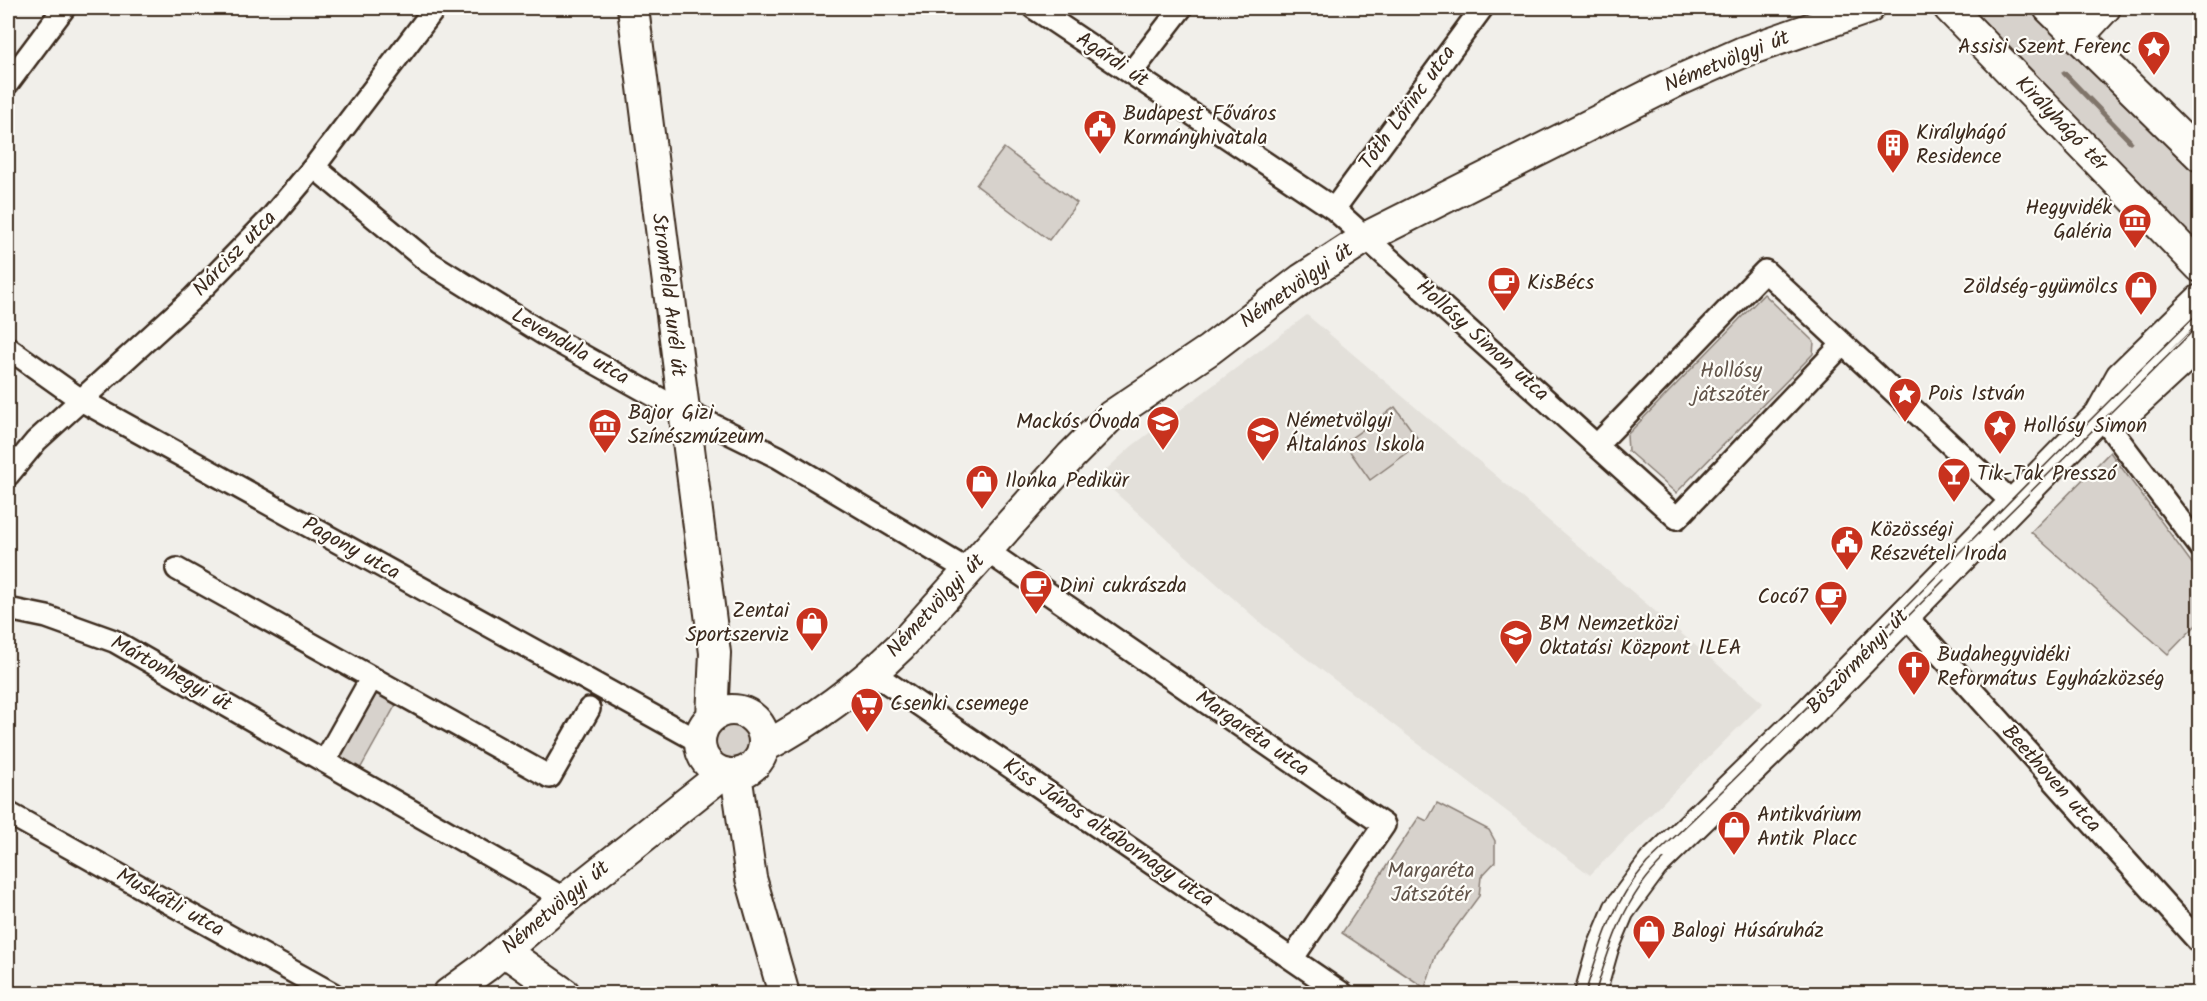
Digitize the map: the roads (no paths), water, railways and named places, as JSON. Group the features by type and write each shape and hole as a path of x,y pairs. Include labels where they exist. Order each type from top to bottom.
{"street":[{"path":"8,83 64,8"},
{"name":"Nárcisz utca","path":"8,475 36,441 193,298 271,218 314,167 435,8"},
{"name":"Stromfeld Aurél út","path":"633,8 682,409 715,653 729,732"},
{"name":"Agárdi út","path":"1034,8 1334,209 1365,238"},
{"path":"1131,74 1181,8"},
{"name":"Tóth Lőrinc utca","path":"1334,209 1482,8"},
{"name":"Németvölgyi út","path":"661,820 729,732 825,710 873,673 901,646 1071,456 1111,416 1201,356 1302,279 1365,238 1673,83 1743,52 1869,8"},
{"name":"Királyhágó tér","path":"1949,8 2199,267"},
{"path":"2049,8 2199,156"},
{"path":"2079,36 2105,8"},
{"name":"Levendula utca","path":"314,167 427,261 544,334 682,409 978,561"},
{"name":"Hollósy Simon utca","path":"1365,238 1677,518 1843,344"},
{"path":"1597,445 1765,271 2013,503"},
{"name":"Böszörményi út","path":"1590,993 1603,948 1619,910 1653,864 1811,711 2100,415 2121,376 2199,300"},
{"name":"Böszörményi út","path":"2100,415 2132,406 2199,343"},
{"name":"Pagony utca","path":"8,348 81,400 729,732"},
{"path":"2100,415 2199,547"},
{"name":"Margaréta utca","path":"978,561 1384,825 1292,959"},
{"path":"177,569 550,777 590,709"},
{"name":"Mártonhegyi út","path":"8,609 47,617 114,641 564,899"},
{"name":"Beethoven utca","path":"1904,614 2199,943"},
{"name":"Kiss János altábornagy utca","path":"873,673 1343,993"},
{"path":"325,761 371,679"},
{"path":"729,732 708,763 730,774 751,878 784,993"},
{"name":"Németvölgyi út","path":"448,993 504,951 661,820 730,774 754,765 729,732"},
{"name":"Muskátli utca","path":"8,813 333,993"},
{"path":"1605,993 1617,952 1619,910"},
{"path":"504,951 565,993"}],"waterway":[{"path":"2064,73 2130,141"}],"tram line":[{"path":"1585,994 1602,941 1616,909 1647,863 1787,727 2200,311"},
{"path":"1992,530 2200,324"},
{"path":"1866,659 1944,580"},
{"path":"1595,994 1620,922 1650,873 1664,859"}],"place":[{"name":"Assisi Szent Ferenc","path":"2154,76"},
{"name":"Budapest Főváros Kormányhivatala","path":"1100,155"},
{"name":"Királyhágó Residence","path":"1893,174"},
{"name":"Hegyvidék Galéria","path":"2135,249"},
{"name":"KisBécs","path":"1504,312"},
{"name":"Zöldség-gyümölcs","path":"2141,316"},
{"name":"Pois István","path":"1905,423"},
{"name":"Mackós Óvoda","path":"1163,451"},
{"name":"Bajor Gizi Színészmúzeum","path":"605,454"},
{"name":"Hollósy Simon","path":"2000,455"},
{"name":"Németvölgyi Általános Iskola","path":"1263,462"},
{"name":"Tik-Tak Presszó","path":"1954,503"},
{"name":"Ilonka Pedikür","path":"982,510"},
{"name":"Közösségi Részvételi Iroda","path":"1847,571"},
{"name":"Dini cukrászda","path":"1036,615"},
{"name":"Cocó7","path":"1831,626"},
{"name":"Zentai Sportszerviz","path":"812,652"},
{"name":"BM Nemzetközi Oktatási Központ ILEA","path":"1516,665"},
{"name":"Budahegyvidéki Református Egyházközség","path":"1914,696"},
{"name":"Csenki csemege","path":"867,733"},
{"name":"Antikvárium Antik Placc","path":"1734,856"},
{"name":"Balogi Húsáruház","path":"1649,960"}],"park label":[{"name":"Hollósy játszótér","path":"1731,383"},
{"name":"Margaréta Játszótér","path":"1431,883"}]}
